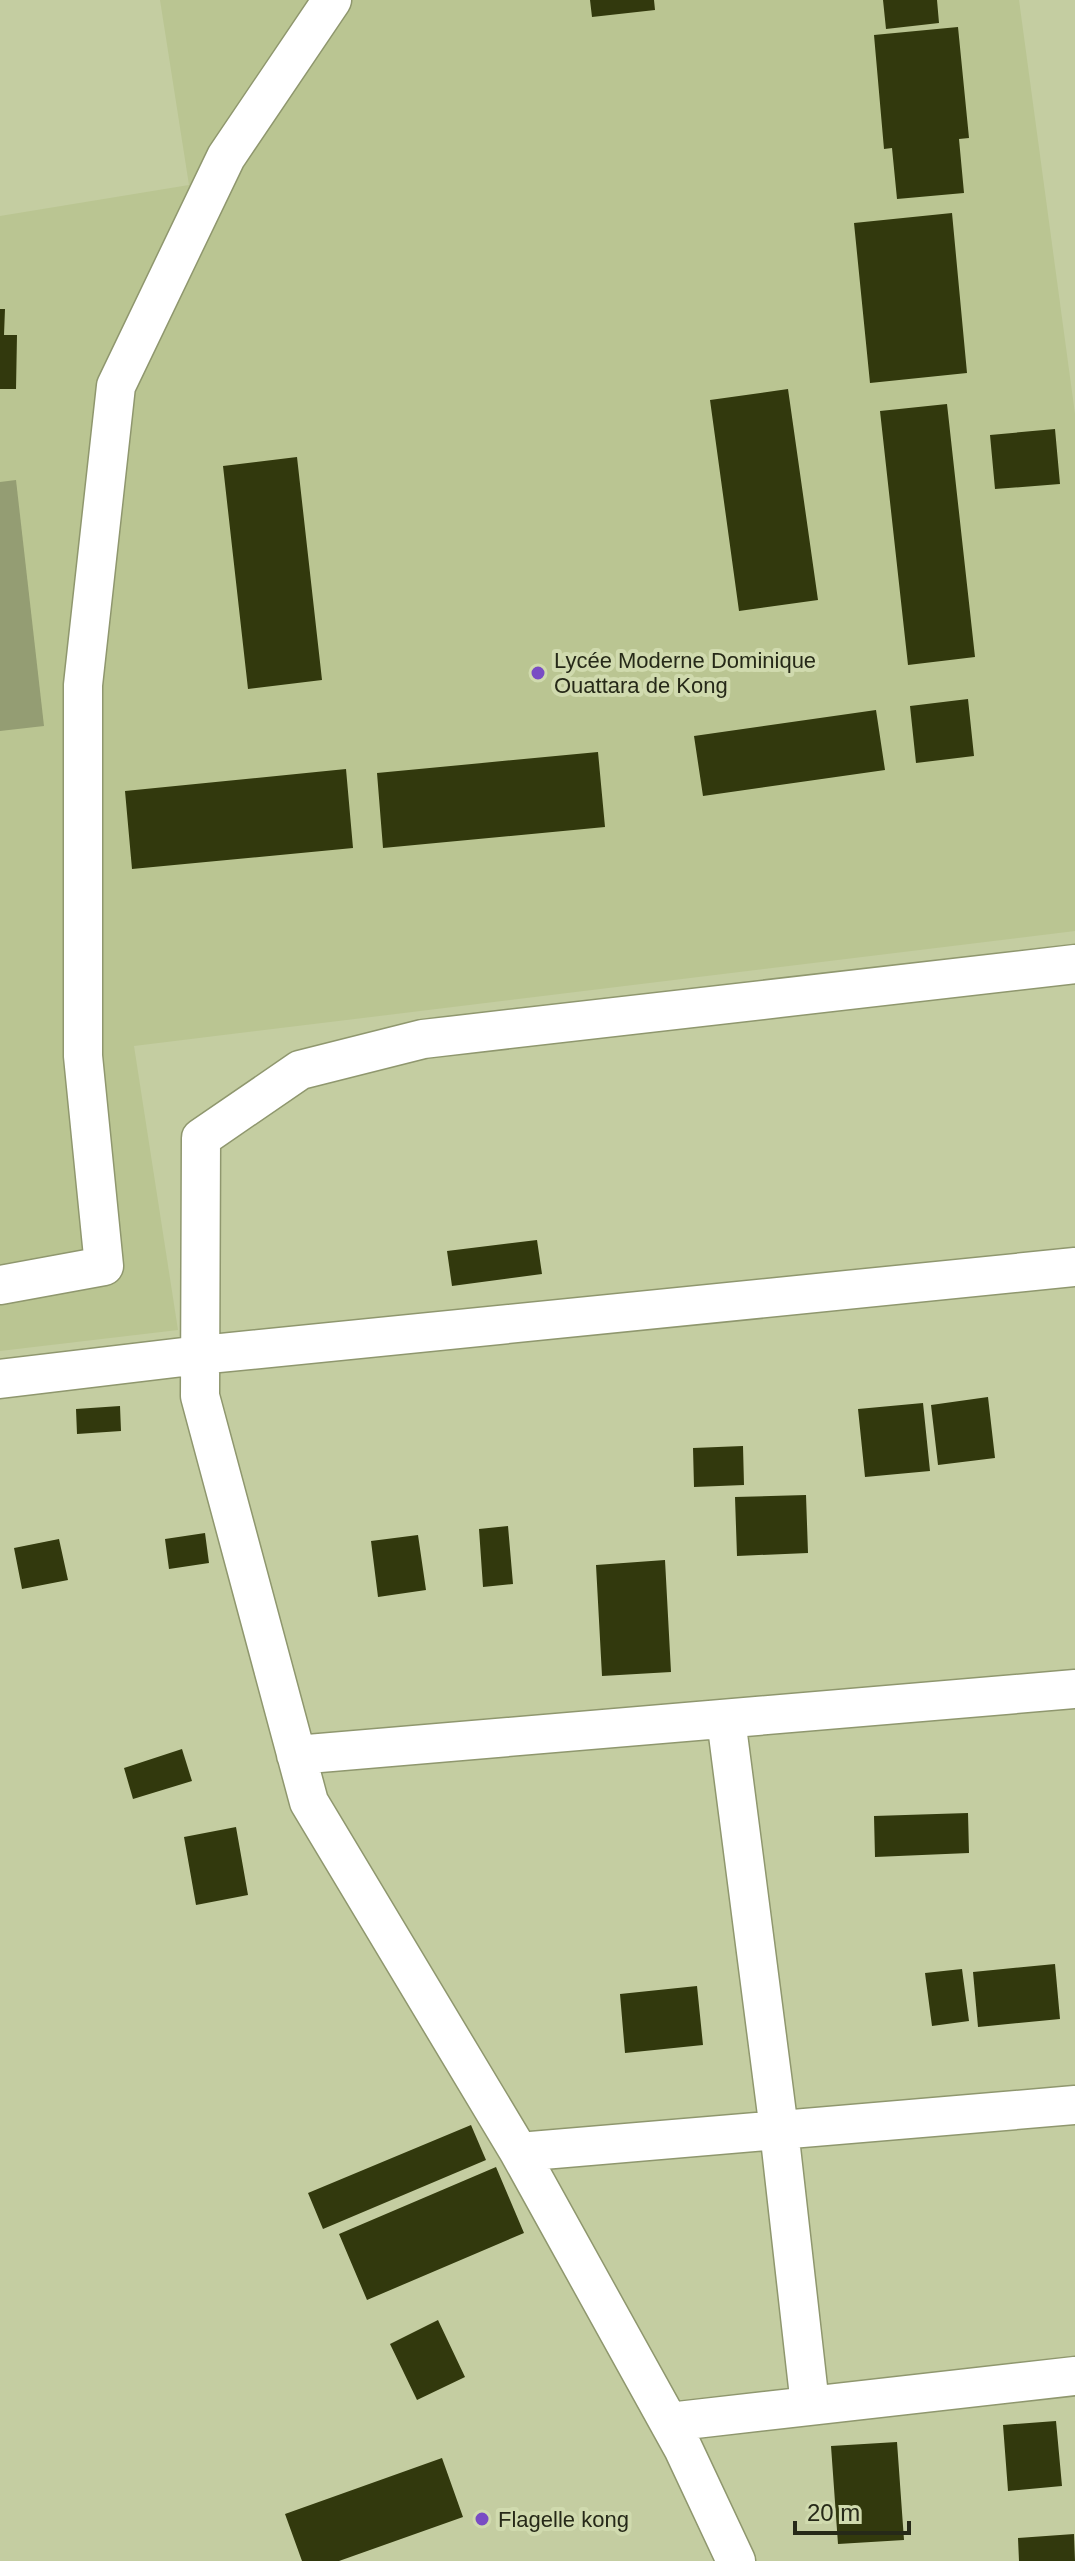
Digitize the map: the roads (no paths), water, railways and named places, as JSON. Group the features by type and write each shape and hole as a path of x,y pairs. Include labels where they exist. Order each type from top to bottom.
{"street":[{"path":"0,1285 104,1266 83,1056 83,685 116,386 226,157 332,0"},
{"path":"736,2561 669,2422 519,2152 309,1802 200,1396 201,1138 300,1070 423,1039 1075,964"},
{"path":"0,1379 200,1355 1075,1267"},
{"path":"296,1755 1075,1689"},
{"path":"726,1719 779,2130 810,2405"},
{"path":"519,2152 1075,2105"},
{"path":"669,2422 1075,2376"}],"place":[{"name":"Lycée Moderne Dominique Ouattara de Kong","path":"538,673"},
{"name":"Flagelle kong","path":"482,2519"}]}
